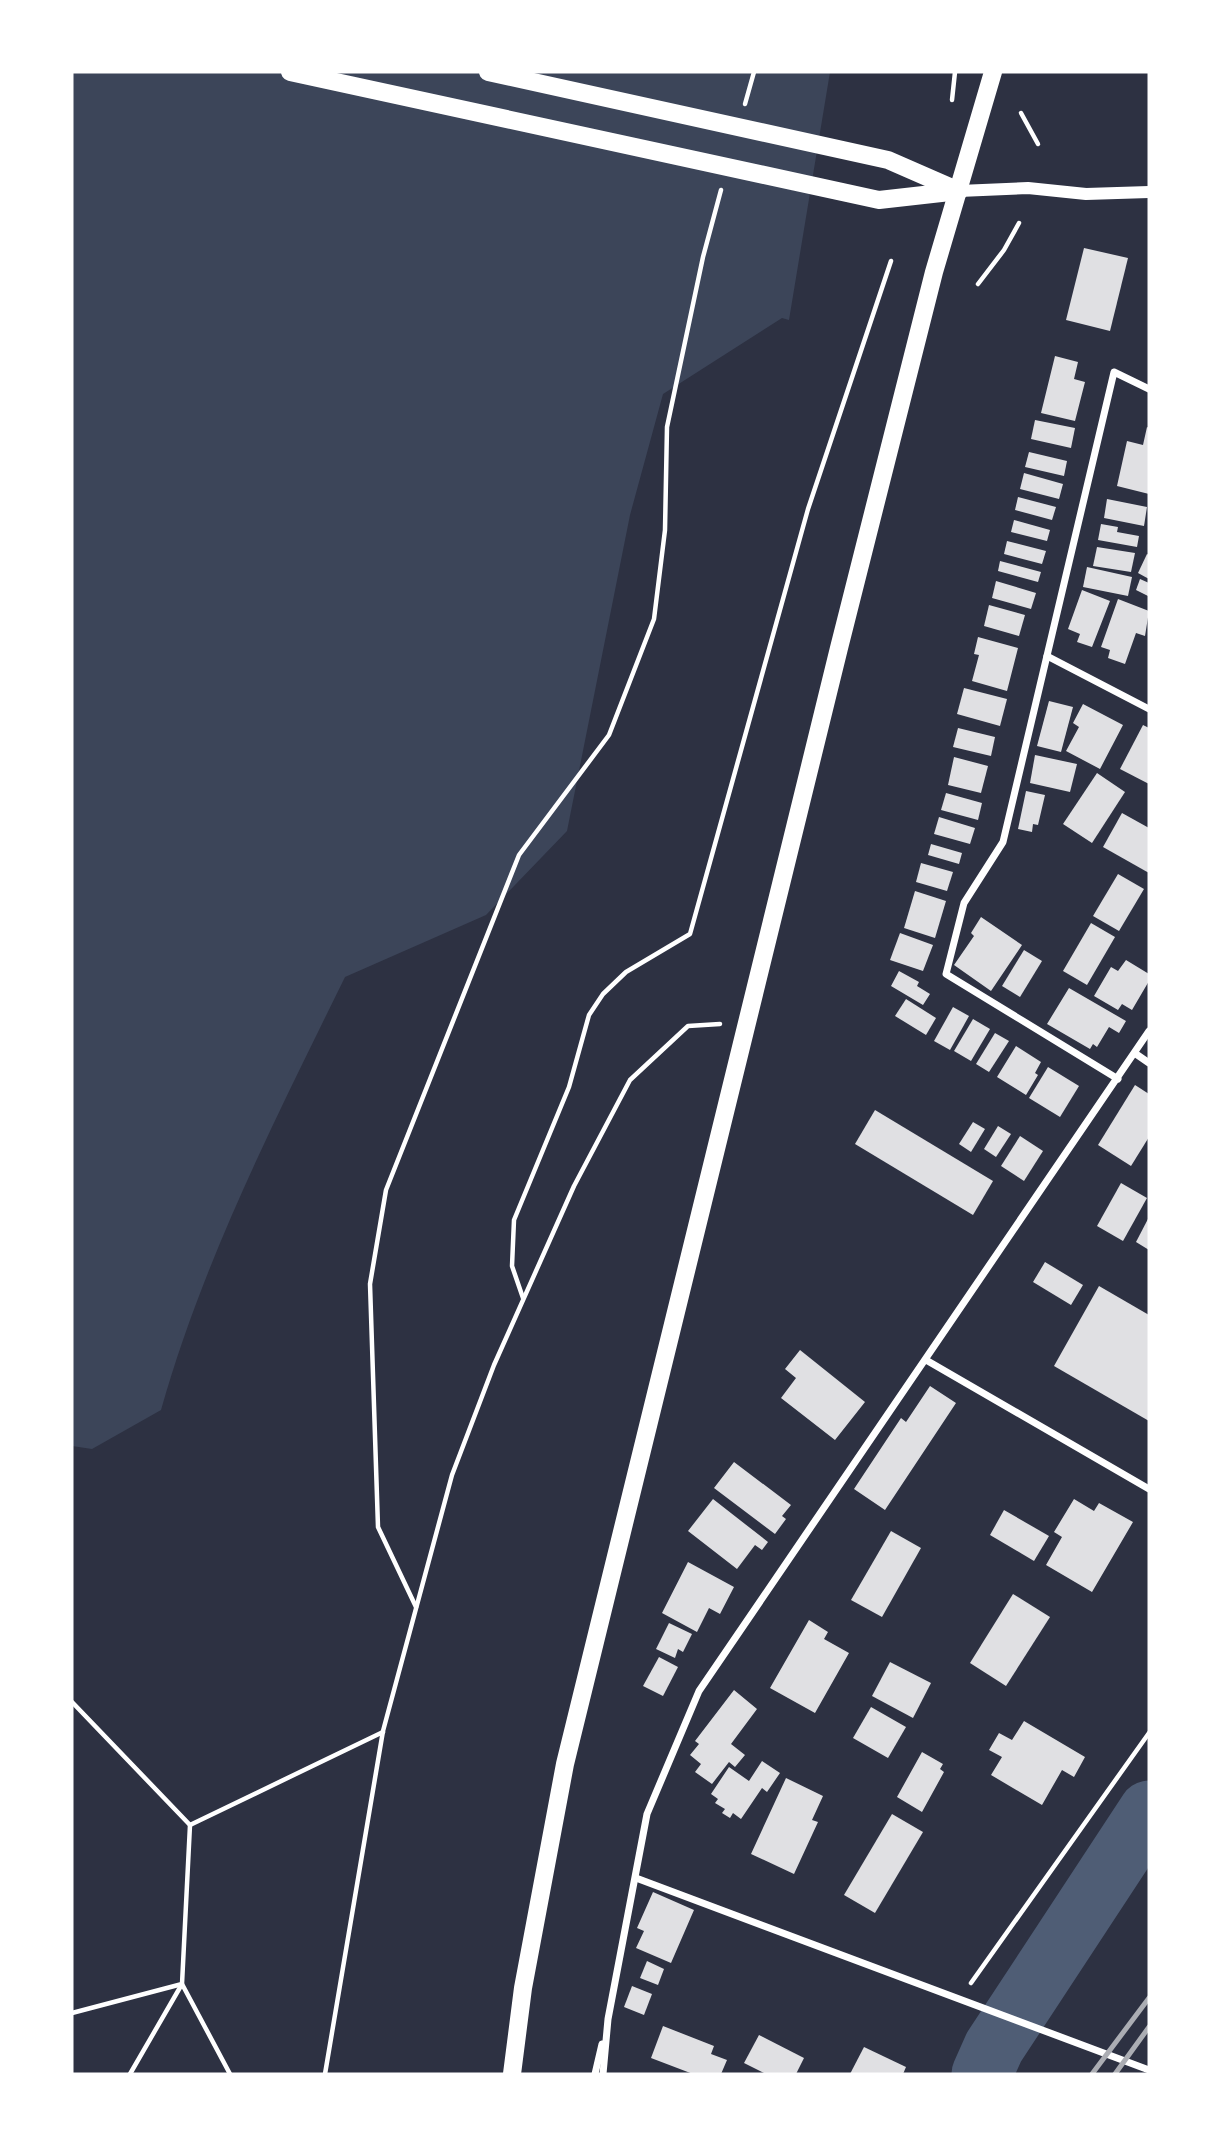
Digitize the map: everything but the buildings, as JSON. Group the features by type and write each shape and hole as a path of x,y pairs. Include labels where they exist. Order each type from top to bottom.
{"main road":[{"path":"290,72 843,194 879,200 959,191"},
{"path":"488,72 888,160 959,191"},
{"path":"512,2074 523,1988 565,1764 934,272 993,72"}],"street":[{"path":"959,191 1028,188 1086,194 1149,192"},
{"path":"1118,1079 946,974 964,903 1003,842 1114,372 1149,389"},
{"path":"1047,656 1147,707 1149,696"},
{"path":"595,2074 647,1814 699,1691 1136,1054 1149,1031"},
{"path":"1136,1054 1149,1063"},
{"path":"926,1360 1149,1489"},
{"path":"636,1878 1149,2070"},
{"path":"603,2074 608,2019"}],"path":[{"path":"743,111 754,72"},
{"path":"952,100 955,72"},
{"path":"1021,113 1038,144"},
{"path":"416,1607 378,1527 370,1284 387,1190 519,855 609,735 654,619 665,530 667,427 703,257 725,178"},
{"path":"978,284 1004,250 1019,223"},
{"path":"523,1298 512,1266 514,1220 569,1087 589,1015 603,994 626,972 690,934 808,509 891,261"},
{"path":"326,2074 383,1731 452,1475 523,1298 574,1186 630,1080 688,1026 747,1022"},
{"path":"72,1702 190,1825 182,1984 130,2074"},
{"path":"190,1825 383,1731"},
{"path":"962,2000 1149,1733"},
{"path":"72,2013 182,1984"},
{"path":"182,1984 230,2074"}],"shaded area":[{"path":"72,72 830,72 789,320 782,318 663,394 630,515 567,831 486,915 345,977 243,1189 220,1243 178,1354 161,1410 92,1449 72,1446"}],"waterway":[{"path":"982,2074 994,2047 1149,1811"}],"railway":[{"path":"1092,2074 1149,1998"},
{"path":"1115,2074 1149,2027"}]}
